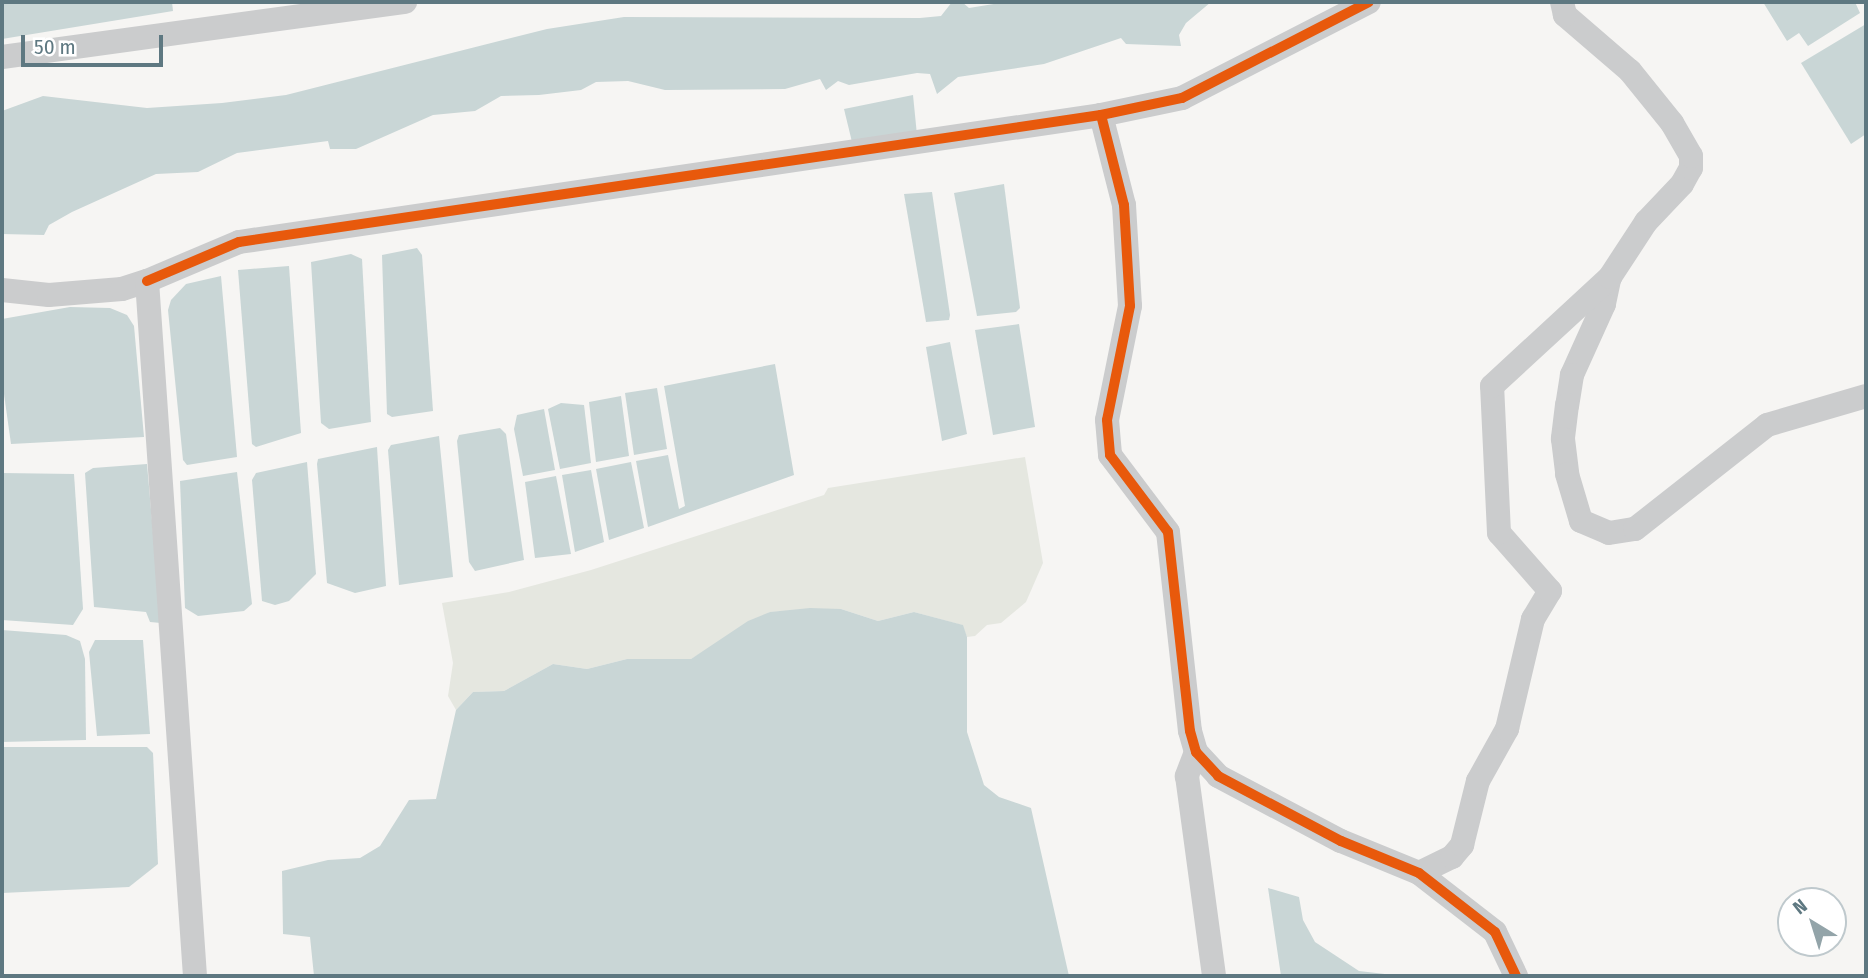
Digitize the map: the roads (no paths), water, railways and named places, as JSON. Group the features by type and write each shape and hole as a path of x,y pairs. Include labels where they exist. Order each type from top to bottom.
{"street":[{"path":"2,57 405,2"},
{"path":"2,290 50,295 122,289 240,242 1101,115 1182,98 1369,2"},
{"path":"1419,873 1452,857 1462,845 1478,781 1507,729 1533,620 1550,591 1499,533 1492,386 1610,277 1646,222 1682,184 1691,156 1654,100 1630,71 1565,15 1562,2"},
{"path":"1101,115 1124,205 1130,306 1107,420 1110,455 1168,532 1190,731 1196,752 1218,776 1341,841 1419,873 1495,932 1516,976"},
{"path":"1610,277 1604,304 1572,375 1567,405 1563,439 1574,508 1581,521 1609,533 1635,529 1767,425 1866,396"},
{"path":"147,281 195,976"},
{"path":"1196,752 1187,776 1214,976"}]}
